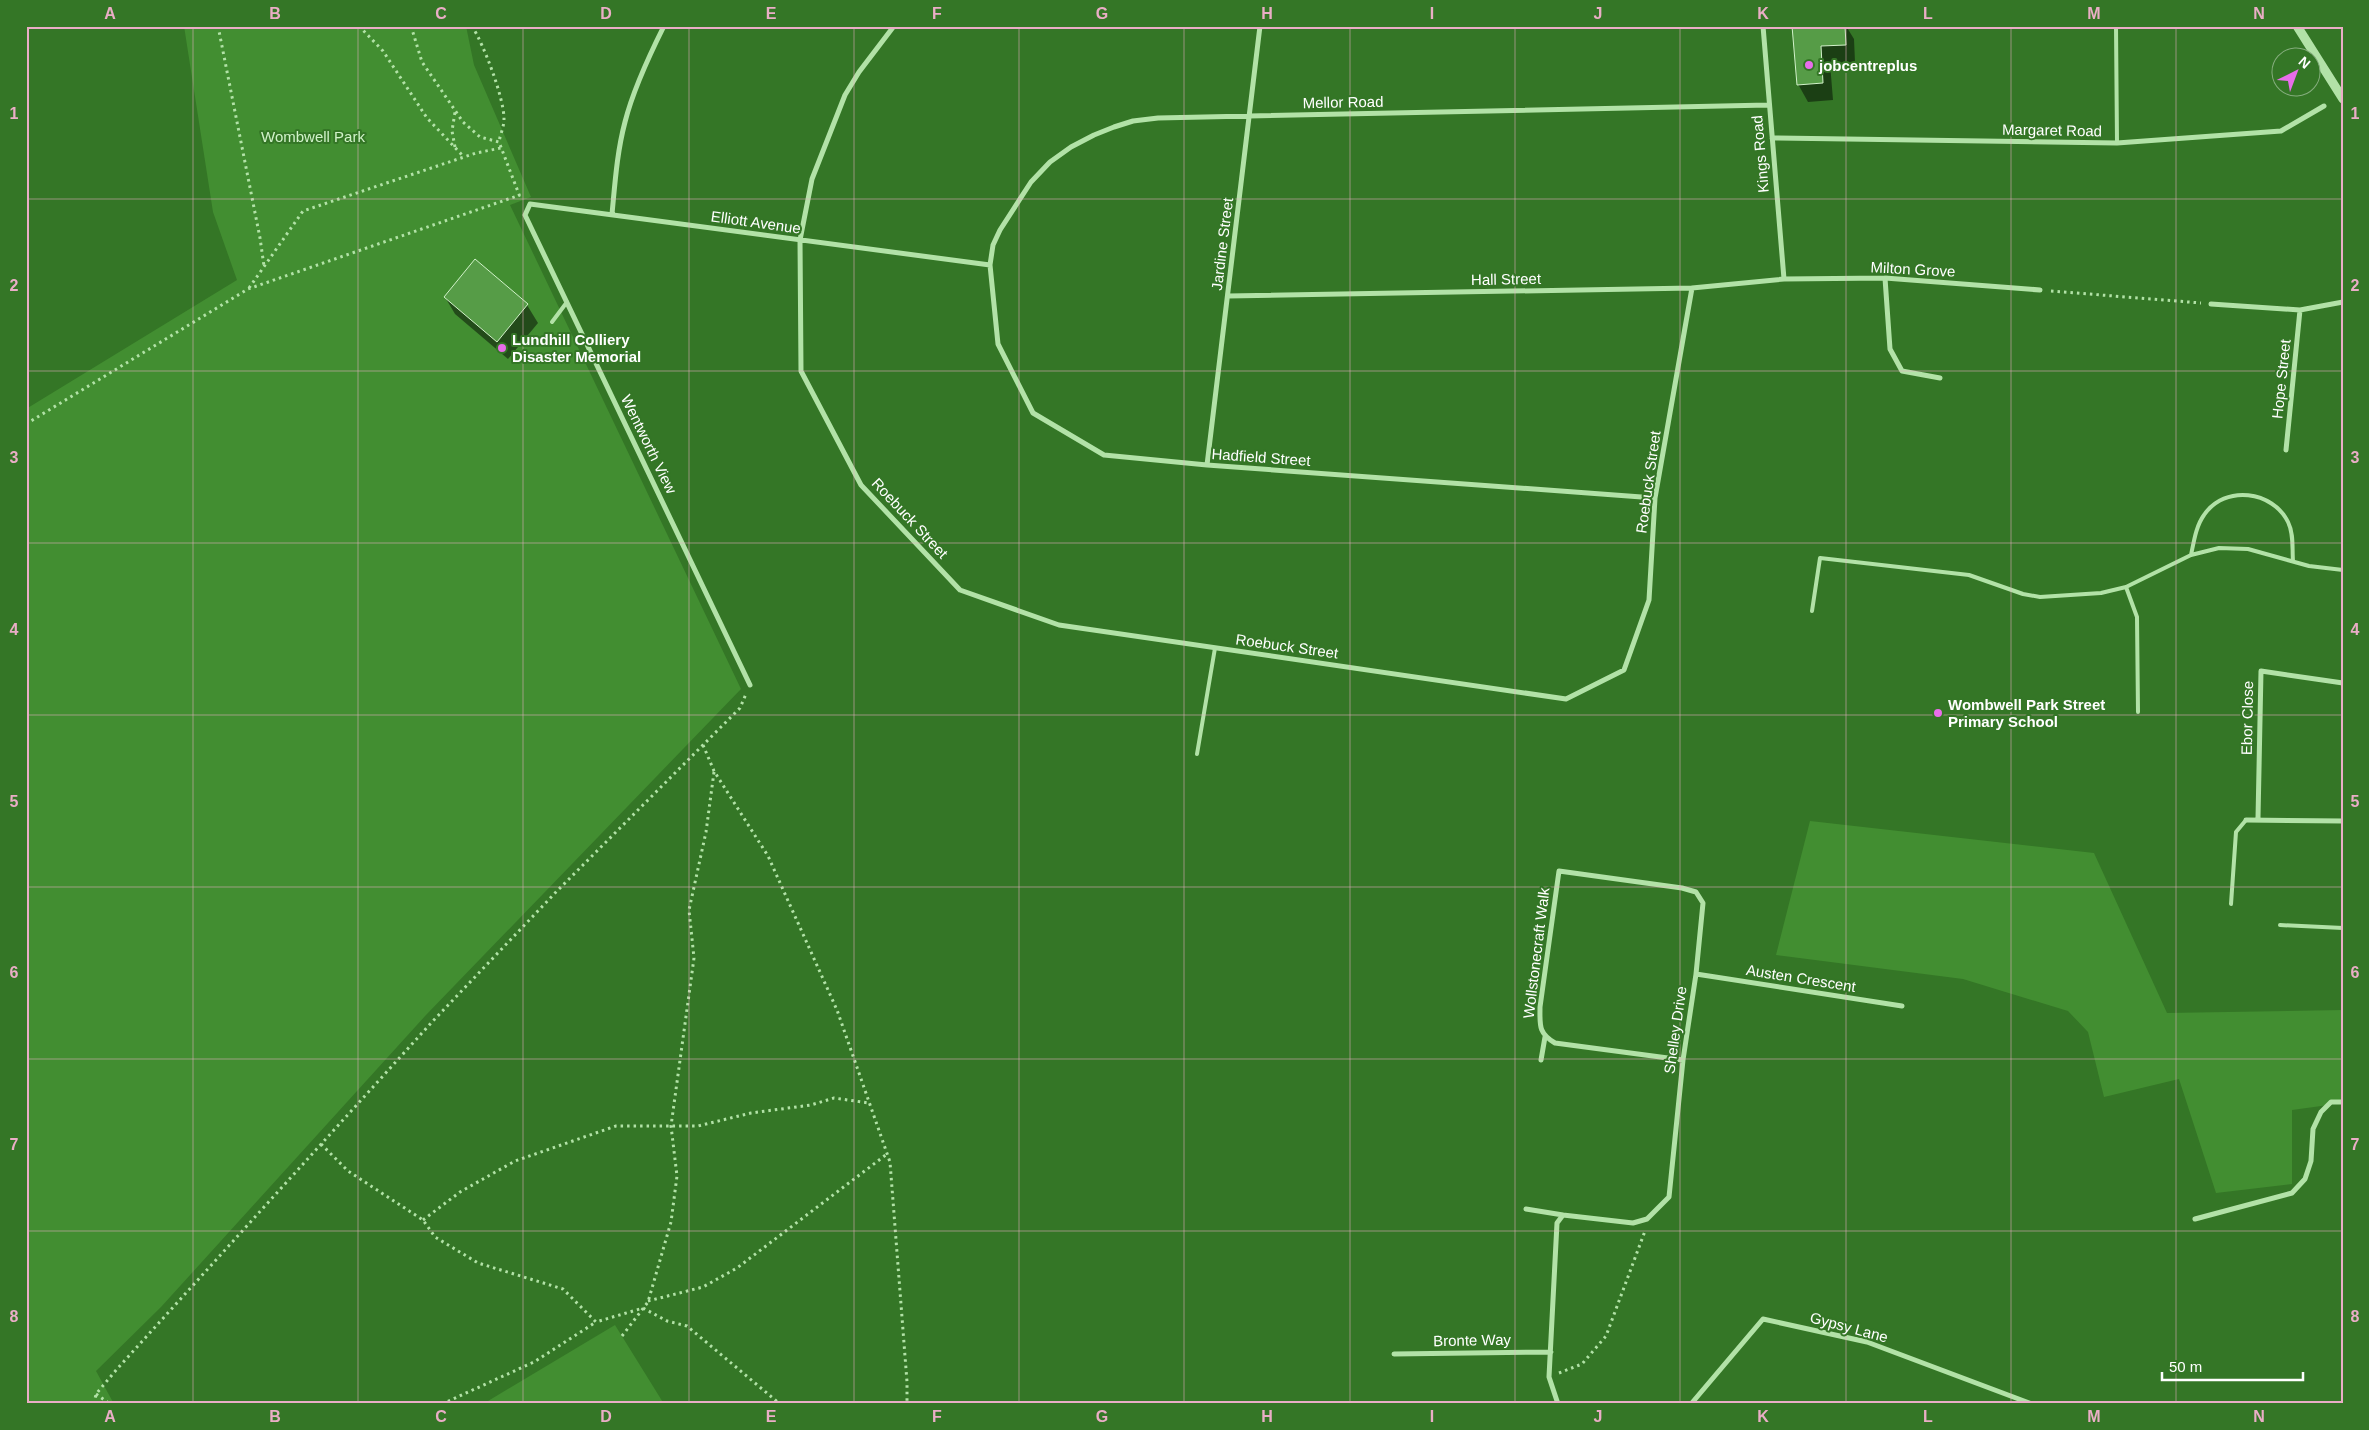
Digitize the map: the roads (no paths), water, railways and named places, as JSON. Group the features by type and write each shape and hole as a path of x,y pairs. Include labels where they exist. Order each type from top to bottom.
{"street":[{"path":"612,214 616,166 625,121 644,69 664,26"},
{"name":"Roebuck Street","path":"894,26 859,72 835,119 812,179 800,240 801,371 861,485 960,590 1059,625 1566,699 1624,670 1649,600 1655,498 1692,288"},
{"name":"Jardine Street","path":"1206,465 1260,26"},
{"name":"Kings Road","path":"1763,26 1768,105 1784,279"},
{"path":"2297,26 2343,99"},
{"name":"Mellor Road","path":"990,265 993,245 1012,209 1031,182 1050,162 1070,147 1094,135 1133,121 1158,118 1768,105"},
{"name":"Margaret Road","path":"1772,138 2117,143 2281,131 2324,106"},
{"name":"Elliott Avenue","path":"525,215 530,204 990,265"},
{"name":"Wentworth View","path":"525,215 750,684"},
{"name":"Hadfield Street","path":"990,265 998,344 1033,413 1104,455 1206,465 1655,498"},
{"path":"1885,278 1890,349 1902,371 1940,378"},
{"name":"Milton Grove","path":"1784,279 1885,278 2040,290"},
{"name":"Hall Street","path":"1228,296 1692,288 1784,279"},
{"path":"2211,304 2300,310 2343,302"},
{"name":"Hope Street","path":"2286,450 2300,310"},
{"name":"Ebor Close","path":"2258,818 2261,671 2343,683"},
{"path":"2246,820 2258,818 2343,821"},
{"name":"Shelley Drive","path":"1526,1209 1633,1223 1647,1219 1669,1197 1683,1060 1696,974 1703,903 1696,892 1559,871"},
{"name":"Wollstonecraft Walk","path":"1541,1060 1545,1037 1540,1027 1540,1007 1559,871"},
{"name":"Austen Crescent","path":"1696,974 1902,1006"},
{"name":"Wollstonecraft Walk","path":"1545,1037 1555,1042 1683,1060"},
{"path":"2195,1219 2292,1193 2305,1179 2311,1161 2313,1129 2321,1112 2331,1102 2343,1102"},
{"path":"1558,1404 1550,1377 1557,1224 1563,1215"},
{"name":"Gypsy Lane","path":"1691,1404 1763,1319 1866,1342 2032,1404"},
{"name":"Bronte Way","path":"1394,1354 1551,1352"}],"lane":[{"path":"2116,26 2117,143"},
{"path":"552,322 567,302"},
{"path":"2191,555 2199,524 2205,513 2215,504 2227,498 2251,494 2272,503 2288,521 2292,532 2293,561"},
{"path":"1812,611 1820,558 1969,575 2023,594 2040,597 2101,593 2126,587 2203,550 2234,547 2259,551 2309,566 2343,570"},
{"path":"2126,587 2137,617 2138,712"},
{"path":"1196,754 1215,648"},
{"path":"2231,904 2236,832 2246,820"},
{"path":"2280,924 2343,928"}],"place":[{"name":"jobcentreplus","path":"1809,65"},
{"name":"Lundhill Colliery Disaster Memorial","path":"502,348"},
{"name":"Wombwell Park Street Primary School","path":"1938,713"}],"park label":[{"name":"Wombwell Park","path":"313,136"}]}
